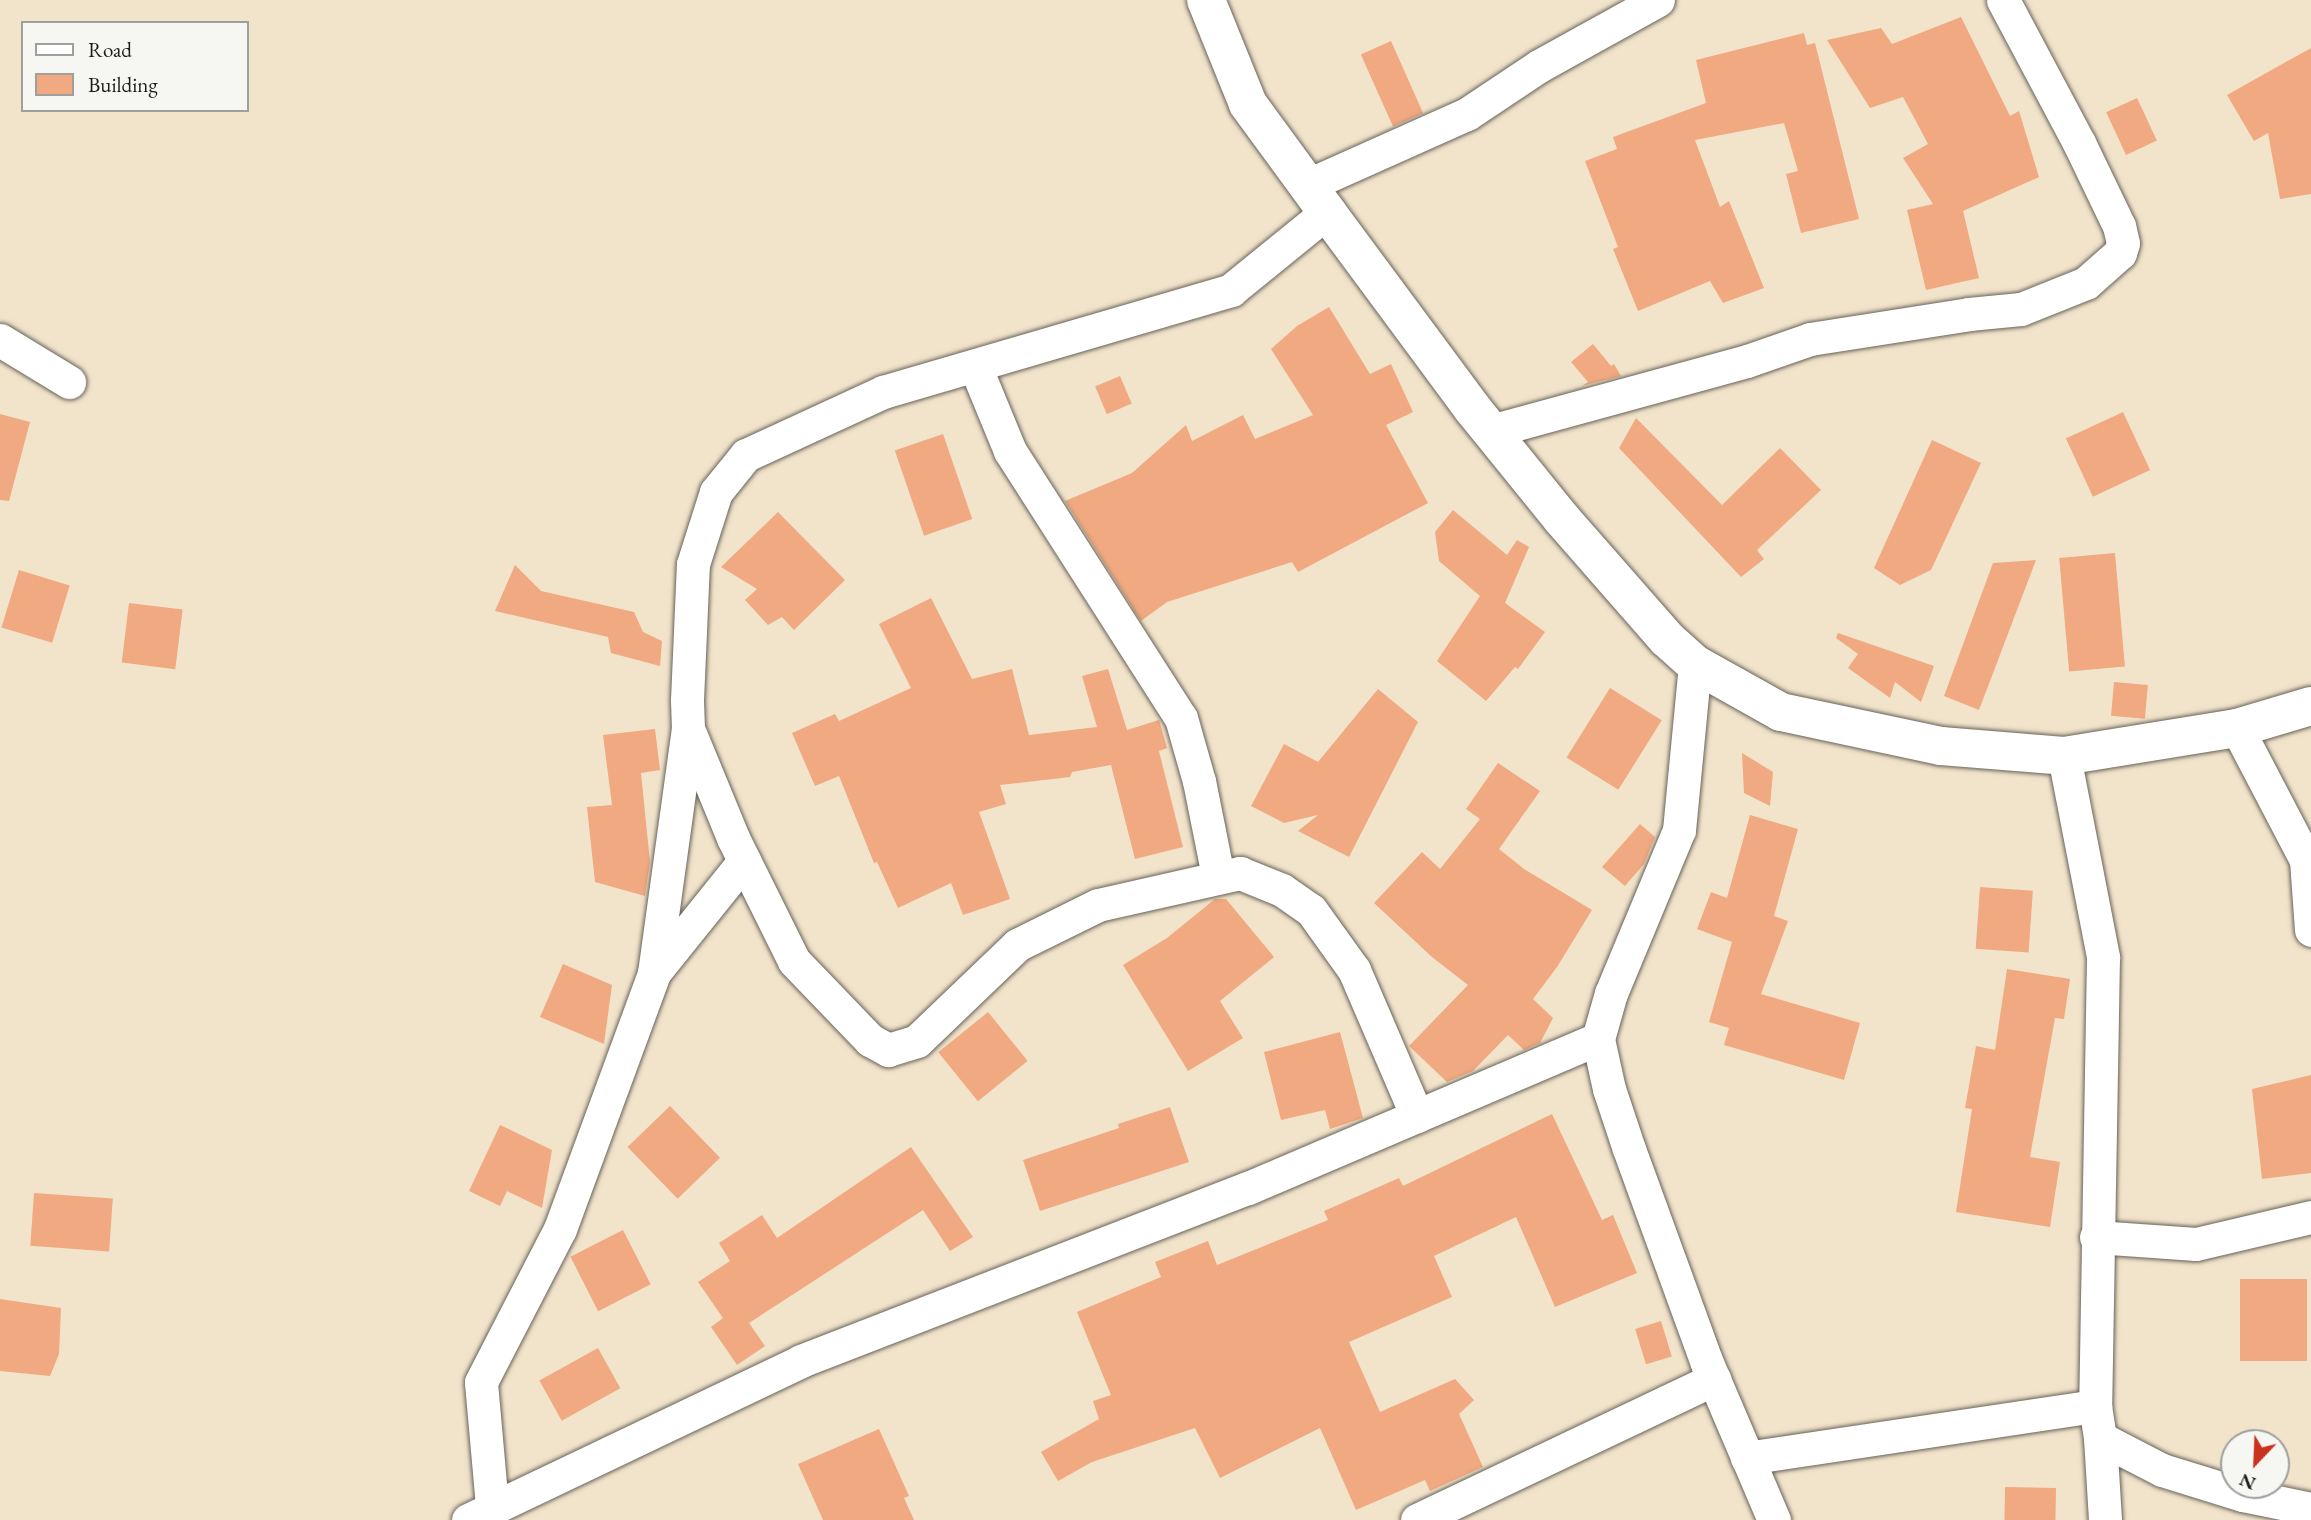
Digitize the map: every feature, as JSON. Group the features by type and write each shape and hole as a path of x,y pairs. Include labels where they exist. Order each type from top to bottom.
{"main road":[{"path":"1206,0 1248,104 1491,431 1658,629 1695,664 1781,712 1941,746 2064,755 2237,728 2311,706"}],"street":[{"path":"1598,1039 1248,1188 801,1361 480,1513 481,1382 560,1229 653,973 688,729 693,564 716,492 723,483 746,455 883,392 1231,290 1318,199 1467,114 1539,66 1658,0"},
{"path":"1491,431 1747,361 1810,339 1969,314 2021,309 2087,283 2120,253 2123,243 2119,226 2079,143 2003,0"},
{"path":"0,341 69,382"},
{"path":"975,366 1010,451 1181,718 1199,782 1218,876"},
{"path":"1695,664 1679,830 1611,993 1598,1039 1609,1089 1629,1149 1714,1378 1774,1520"},
{"path":"2237,728 2306,860 2311,930"},
{"path":"688,729 744,861 794,961 870,1040 888,1050 917,1041 1017,944 1098,905 1240,873 1282,890 1311,910 1354,970 1417,1116"},
{"path":"2064,755 2104,957 2096,1237 2095,1406 2101,1438 2105,1520"},
{"path":"653,973 744,861"},
{"path":"2096,1237 2196,1244 2311,1217"},
{"path":"1417,1520 1714,1378"},
{"path":"1747,1458 2095,1406"},
{"path":"2101,1438 2162,1470 2243,1495 2311,1508"}],"building":[{"path":"1961,17 2010,116 2019,111 2039,177 1963,211 1979,278 1926,290 1907,210 1933,204 1903,158 1928,144 1903,97 1870,108 1827,40 1881,28 1892,44"},
{"path":"1804,33 1807,45 1815,43 1859,219 1801,233 1786,174 1798,171 1784,123 1695,140 1720,207 1729,201 1764,288 1723,303 1710,281 1638,311 1613,249 1618,247 1585,161 1617,149 1613,137 1706,103 1696,60"},
{"path":"1391,41 1423,113 1393,127 1361,54"},
{"path":"2311,48 2311,194 2280,199 2268,133 2254,141 2227,95"},
{"path":"2137,98 2157,141 2126,155 2106,112"},
{"path":"1329,307 1370,374 1391,364 1413,412 1386,425 1428,503 1298,572 1292,562 1167,602 1141,621 1065,501 1132,473 1186,425 1192,441 1243,415 1255,439 1313,415 1271,349 1297,326"},
{"path":"1593,344 1611,366 1614,364 1621,376 1582,386 1588,382 1571,362"},
{"path":"1120,376 1132,404 1107,414 1095,387"},
{"path":"2123,412 2150,470 2093,497 2066,439"},
{"path":"0,414 30,422 9,501 0,500"},
{"path":"1636,418 1722,505 1780,448 1821,490 1757,550 1764,559 1741,577 1619,448"},
{"path":"943,434 972,519 924,536 895,451"},
{"path":"1932,440 1981,463 1931,570 1900,585 1874,568"},
{"path":"1453,510 1507,555 1517,540 1529,547 1505,603 1545,632 1518,669 1515,667 1486,701 1437,661 1480,596 1439,561 1435,532"},
{"path":"778,512 845,580 794,630 782,617 768,625 745,600 757,589 721,567"},
{"path":"2115,553 2125,667 2069,671 2059,558"},
{"path":"2036,560 1979,710 1944,696 1993,563"},
{"path":"515,565 541,591 634,612 643,632 662,641 660,666 611,653 608,637 495,611"},
{"path":"19,570 70,585 52,643 1,627"},
{"path":"931,598 972,679 1012,669 1029,735 1097,727 1082,676 1108,669 1127,730 1159,720 1167,748 1159,751 1183,847 1135,859 1111,765 1072,772 1070,777 1000,785 1006,804 979,812 1010,899 963,915 951,883 898,908 877,862 874,863 839,776 815,786 792,733 835,714 839,721 911,688 879,624"},
{"path":"129,603 183,610 175,669 122,663"},
{"path":"1838,633 1934,666 1921,702 1895,682 1890,698 1848,668 1858,654 1836,638"},
{"path":"2114,682 2148,685 2145,719 2111,716"},
{"path":"1610,688 1662,720 1618,790 1567,758"},
{"path":"1378,689 1418,722 1349,857 1298,831 1318,815 1284,823 1251,806 1284,744 1318,762"},
{"path":"655,729 660,770 641,773 650,862 645,896 595,882 587,807 612,805 603,735"},
{"path":"1742,753 1773,772 1770,806 1744,793"},
{"path":"1498,763 1540,791 1499,849 1524,869 1592,910 1557,967 1533,999 1553,1018 1540,1043 1524,1050 1508,1035 1473,1071 1447,1082 1409,1046 1468,985 1432,957 1374,903 1422,852 1440,869 1480,819 1466,809"},
{"path":"1750,815 1798,829 1774,916 1788,921 1761,994 1860,1023 1844,1080 1724,1045 1729,1028 1709,1022 1732,942 1697,929 1711,892 1727,898"},
{"path":"1640,824 1655,837 1644,864 1625,886 1602,867"},
{"path":"1980,887 2033,891 2029,953 1976,949"},
{"path":"1215,899 1226,899 1274,957 1220,1001 1243,1038 1188,1071 1123,965 1167,938"},
{"path":"563,964 612,985 604,1044 540,1017"},
{"path":"2007,969 2070,979 2064,1019 2055,1018 2030,1157 2060,1162 2050,1227 1956,1212 1972,1109 1965,1108 1976,1046 1995,1050"},
{"path":"988,1012 1028,1061 978,1101 938,1052"},
{"path":"1340,1032 1363,1118 1330,1129 1325,1110 1281,1120 1264,1052"},
{"path":"2311,1075 2311,1173 2262,1179 2252,1089"},
{"path":"670,1106 720,1158 678,1199 628,1147"},
{"path":"1170,1107 1189,1162 1040,1211 1023,1160 1119,1128 1118,1124"},
{"path":"1552,1114 1602,1220 1613,1215 1637,1273 1555,1307 1516,1217 1434,1256 1452,1297 1349,1342 1380,1412 1455,1379 1474,1400 1459,1414 1483,1467 1430,1491 1425,1480 1356,1510 1320,1428 1220,1478 1195,1428 1092,1462 1058,1481 1041,1452 1099,1419 1093,1401 1111,1395 1077,1312 1161,1277 1155,1262 1208,1241 1217,1265 1328,1220 1324,1211 1399,1178 1403,1186"},
{"path":"500,1125 552,1150 542,1208 507,1191 500,1206 469,1191"},
{"path":"911,1147 973,1237 950,1251 923,1210 749,1323 765,1346 737,1365 711,1327 723,1318 698,1282 730,1261 719,1243 762,1215 777,1238"},
{"path":"34,1193 113,1199 109,1251 30,1246"},
{"path":"623,1230 651,1284 598,1311 570,1257"},
{"path":"2240,1279 2307,1279 2307,1361 2240,1361"},
{"path":"0,1299 61,1308 59,1354 50,1376 0,1371"},
{"path":"1661,1321 1672,1356 1646,1364 1635,1329"},
{"path":"598,1348 620,1388 562,1421 539,1380"},
{"path":"879,1429 909,1496 904,1498 914,1520 823,1520 798,1464"},
{"path":"2005,1487 2056,1488 2055,1520 2004,1520"}]}
